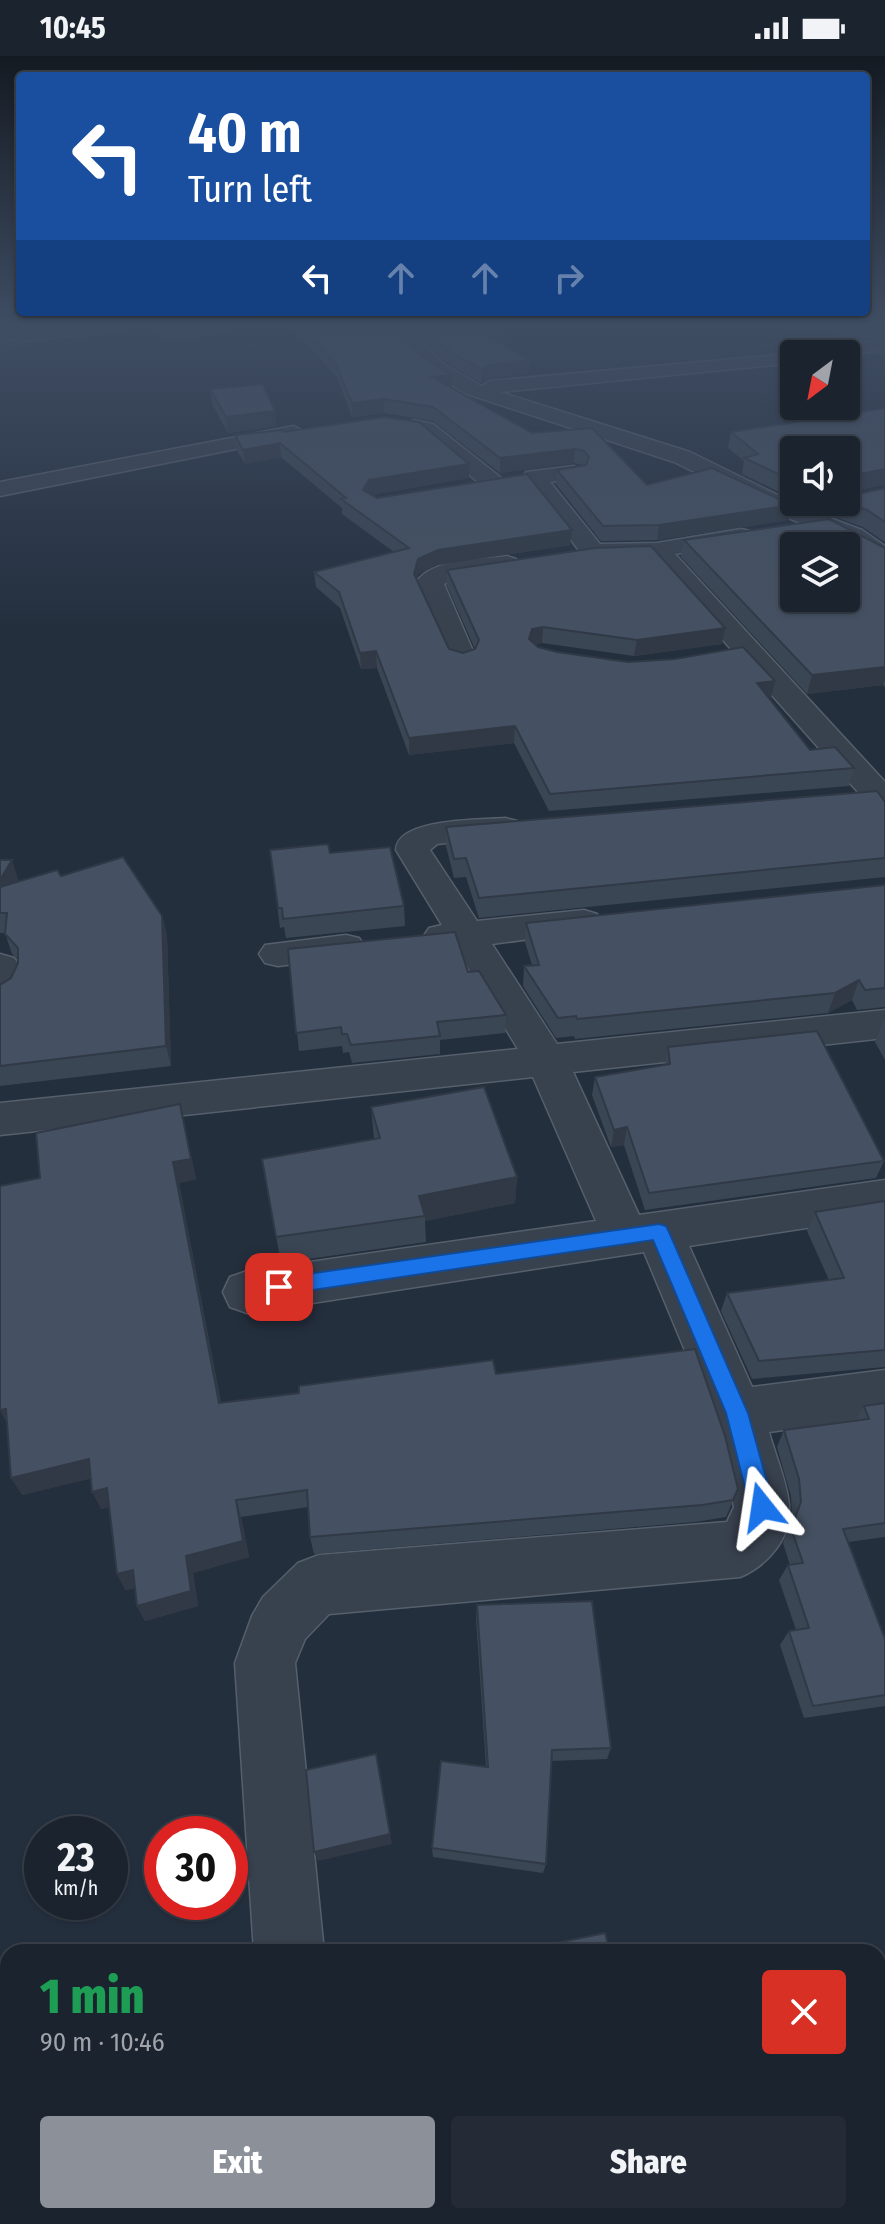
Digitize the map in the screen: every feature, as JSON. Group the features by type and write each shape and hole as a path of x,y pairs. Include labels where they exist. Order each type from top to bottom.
{"street":[{"path":"416,426 426,428 492,482"},
{"path":"586,426 682,457 781,526"},
{"path":"0,489 225,442 309,430"},
{"path":"466,486 574,473"},
{"path":"534,477 593,552"},
{"path":"561,556 657,550 825,516"},
{"path":"836,516 853,535 885,557"},
{"path":"657,550 883,799"},
{"path":"462,658 430,581 452,571 530,560"},
{"path":"711,658 749,650"},
{"path":"831,800 883,799"},
{"path":"288,1944 265,1663 272,1635 287,1609 319,1584 740,1549 755,1533 762,1507 737,1413 642,1233 548,1063 413,850 413,844 426,836 531,826"},
{"path":"278,954 623,918"},
{"path":"0,967 4,970 0,991"},
{"path":"0,1119 548,1063 885,1024"},
{"path":"247,1292 885,1198"},
{"path":"737,1413 885,1393"}],"building":[{"path":"323,426 424,426 469,464 369,480 363,490 377,498 527,474 572,530 438,550 418,559 414,574 449,649 463,653 475,649 479,640 447,570 595,548 651,546 725,628 637,640 543,627 532,629 529,639 538,647 557,652 628,662 675,659 743,647 775,681 757,683 810,750 835,747 854,768 550,794 515,726 409,738 376,651 360,653 339,592 314,572 409,548 341,499 346,498 280,443 243,450 235,435"},
{"path":"458,426 520,426 532,433 592,428 647,485 712,468 780,499 780,507 659,525 603,526 557,470 586,465 589,457 584,451 575,449 500,458"},
{"path":"768,426 885,426 885,469 860,474 860,436 780,436 780,475 744,458 758,454 731,432"},
{"path":"885,488 885,522 860,507 860,494"},
{"path":"829,519 854,532 780,532 780,612 860,612 860,535 885,548 885,667 812,675 684,540"},
{"path":"877,791 885,802 885,858 479,898 466,858 454,859 446,827"},
{"path":"328,844 330,853 390,847 404,906 283,919 282,908 278,908 270,850"},
{"path":"123,857 162,916 166,1046 0,1066 0,985 11,978 18,963 18,948 5,934 7,913 0,913 0,887 57,870 61,876"},
{"path":"0,860 12,860 0,880"},
{"path":"885,885 885,988 865,990 859,980 835,993 577,1019 576,1016 558,1018 524,966 539,965 526,923"},
{"path":"455,932 468,972 479,971 506,1015 437,1022 440,1036 351,1045 347,1034 342,1034 341,1027 296,1033 288,949"},
{"path":"817,1031 884,1161 649,1193 627,1127 614,1130 595,1077 670,1064 668,1047"},
{"path":"484,1087 517,1177 419,1196 425,1216 276,1237 262,1159 380,1138 371,1107"},
{"path":"180,1104 191,1159 173,1162 219,1403 299,1393 299,1386 493,1360 496,1374 695,1349 725,1436 738,1489 733,1500 310,1537 307,1490 236,1500 243,1541 186,1556 191,1591 137,1606 133,1570 117,1574 107,1488 92,1492 89,1459 11,1478 6,1409 0,1410 0,1186 40,1178 36,1133"},
{"path":"885,1201 885,1350 759,1361 727,1293 844,1278 815,1212"},
{"path":"885,1403 885,1523 843,1529 885,1639 885,1695 813,1706 789,1631 809,1628 788,1565 803,1563 791,1528 801,1502 799,1479 784,1430 869,1419 864,1406"},
{"path":"592,1601 611,1748 552,1750 546,1864 432,1848 441,1761 488,1767 477,1605"},
{"path":"376,1754 390,1834 314,1852 306,1770"},
{"path":"605,1933 608,1944 552,1944"}],"route":[{"path":"279,1287 659,1232 737,1413 762,1507"}]}
